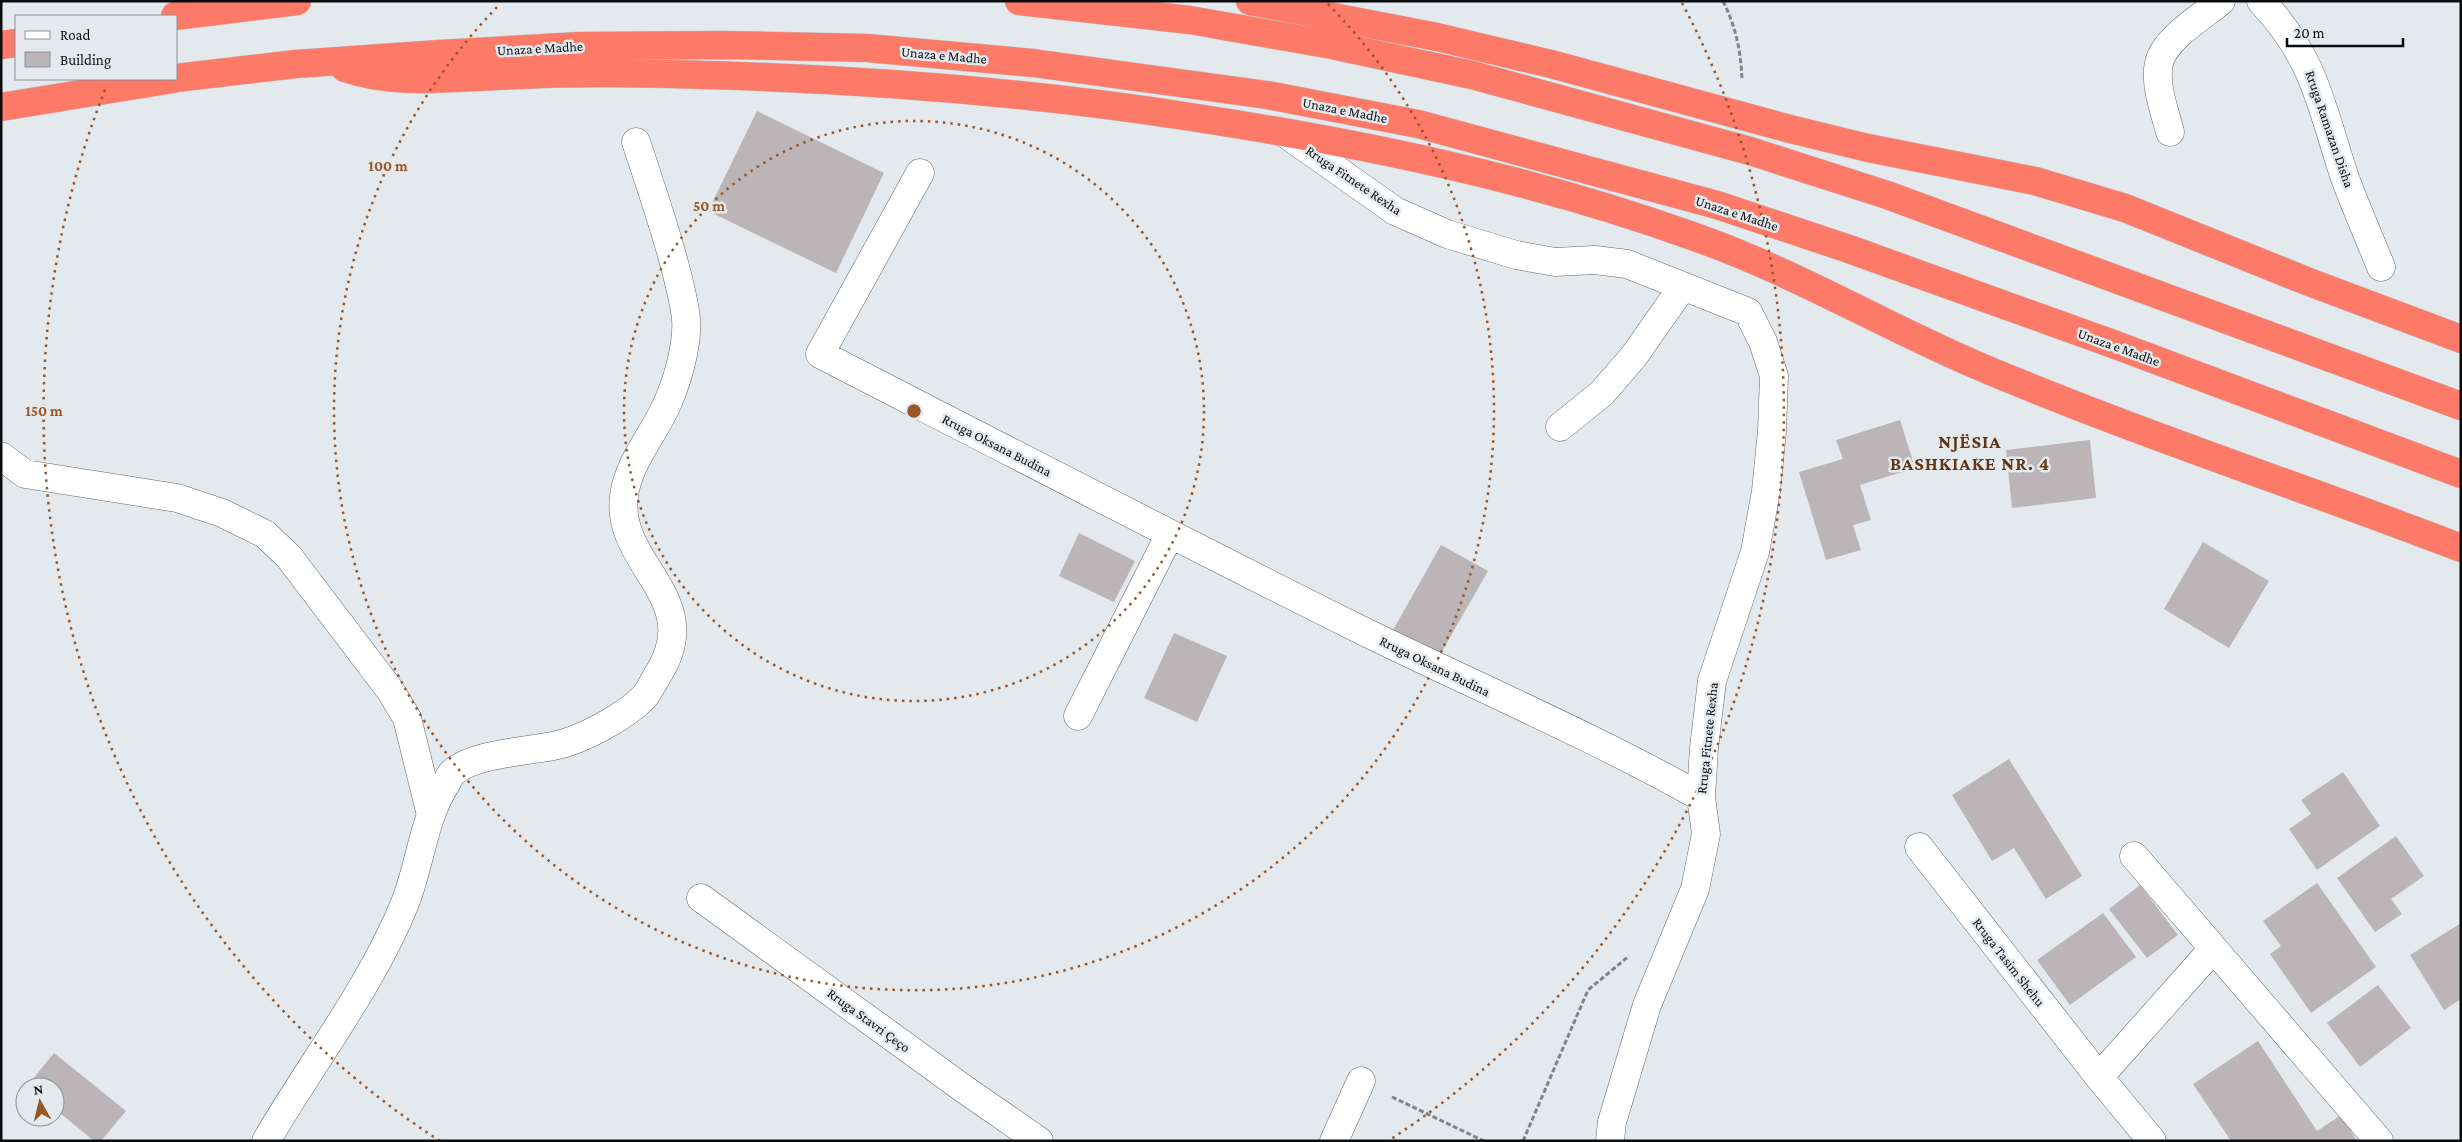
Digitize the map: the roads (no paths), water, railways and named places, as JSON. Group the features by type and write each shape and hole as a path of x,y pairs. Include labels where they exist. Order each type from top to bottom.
{"highway":[{"path":"178,16 297,1"},
{"path":"1019,1 1190,20 1332,45 1472,74 1750,151 1887,195 2461,406"},
{"path":"1250,1 1437,37 1551,64 1790,129 1868,148 2035,181 2125,208 2309,282 2461,338"},
{"path":"1,45 15,43"},
{"name":"Unaza e Madhe","path":"178,79 330,61 580,46 867,48 1033,63 1286,98 1418,124 1717,205 1849,249 2113,344 2461,474"},
{"path":"330,61 364,75 401,80 603,73 735,76 941,87 1114,107 1361,147 1531,186 1699,238 1798,279 1976,365 2461,548"},
{"name":"Unaza e Madhe","path":"1,107 168,80"}],"street":[{"path":"2170,132 2159,84 2159,63 2168,44 2221,1"},
{"name":"Rruga Ramazan Disha","path":"2261,1 2282,23 2306,61 2325,107 2346,179 2380,267"},
{"name":"Rruga Fitnete Rexha","path":"1286,134 1395,211 1447,234 1516,255 1555,262 1595,260 1627,264 1748,312 1763,342 1774,376 1772,431 1764,500 1755,552 1712,681 1704,748 1701,797 1706,834 1695,889 1647,1005 1612,1122 1610,1141"},
{"path":"266,1141 383,952 406,900 430,811 453,772 478,760 557,745 610,724 644,697 669,659 673,624 663,592 642,560 624,524 624,496 630,471 654,432 669,401 681,364 686,321 680,285 662,221 636,142"},
{"name":"Rruga Oksana Budina","path":"920,173 820,354 1170,534 1377,638 1642,764 1701,797"},
{"path":"1560,427 1602,393 1634,356 1683,286"},
{"path":"1,456 25,474 177,498 222,513 265,534 289,557 390,690 407,718 430,811"},
{"path":"1078,716 1170,534"},
{"name":"Rruga Tasim Shehu","path":"1919,847 2099,1077 2152,1141"},
{"path":"2134,856 2379,1141"},
{"name":"Rruga Stavri Çeço","path":"701,898 1032,1139"},
{"path":"2099,1077 2212,949"},
{"path":"1334,1141 1361,1081"}],"district":[{"name":"NJËSIA BASHKIAKE NR. 4","path":"1970,452"}]}
